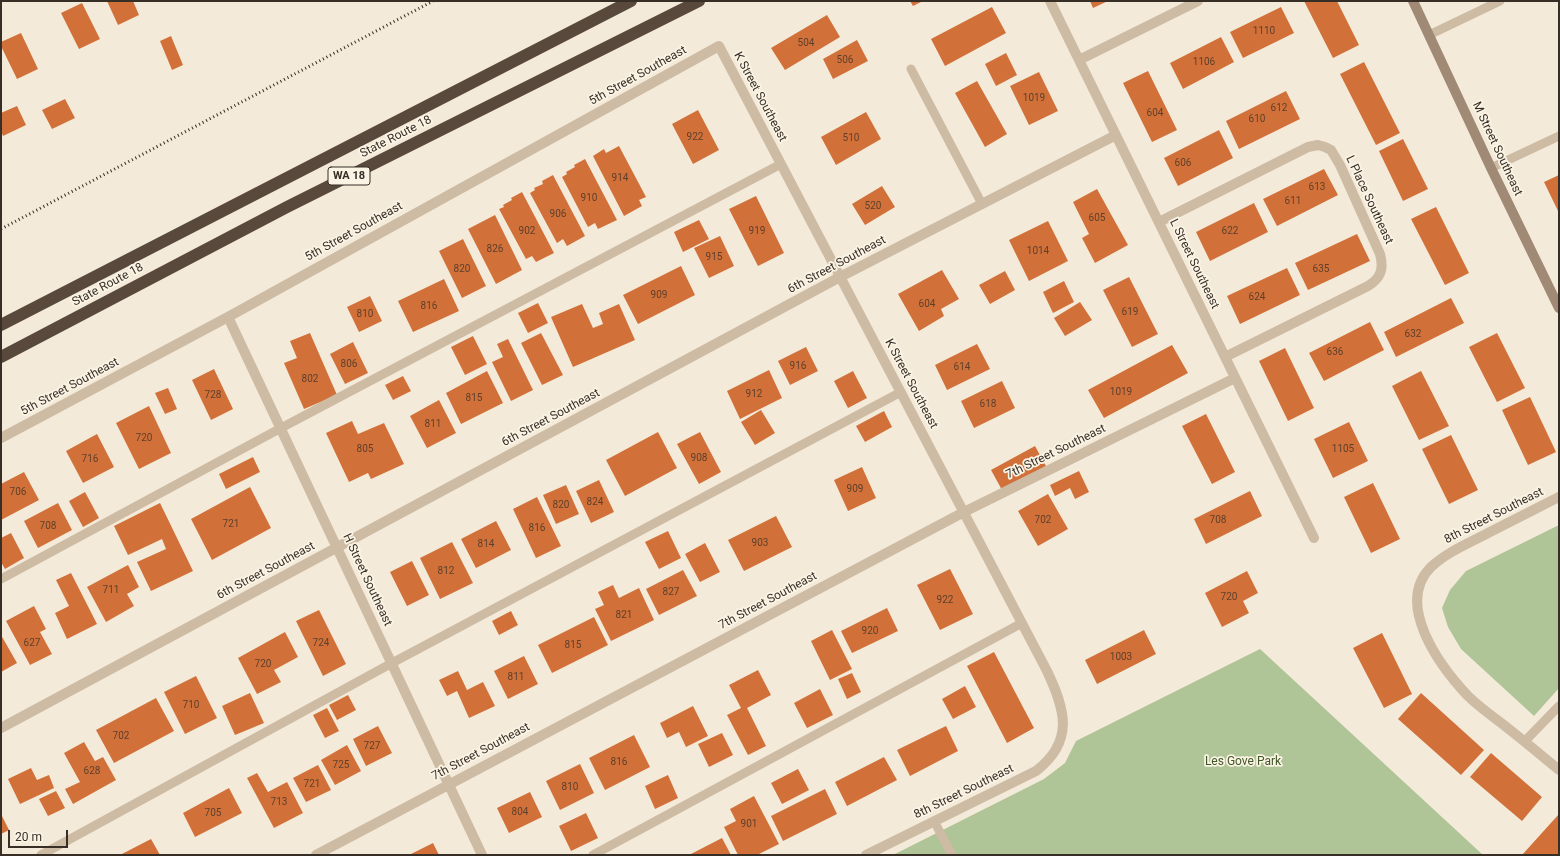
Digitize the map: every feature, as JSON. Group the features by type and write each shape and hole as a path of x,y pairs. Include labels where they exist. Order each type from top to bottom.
{"highway":[{"name":"State Route 18","path":"1,325 631,1"},
{"name":"State Route 18","path":"1,357 287,207 699,1"}],"main road":[{"name":"M Street Southeast","path":"1412,1 1559,308"}],"street":[{"name":"L Street Southeast","path":"1050,1 1314,538"},
{"path":"1079,60 1198,1"},
{"name":"K Street Southeast","path":"719,46 1047,671 1059,697 1064,719 1060,738"},
{"name":"5th Street Southeast","path":"1,438 228,317 719,46"},
{"name":"6th Street Southeast","path":"1,728 840,277 1116,135"},
{"name":"L Place Southeast","path":"1159,222 1308,147 1318,145 1331,150 1340,165 1380,254 1382,266 1380,276 1375,282 1368,286 1225,357"},
{"name":"H Street Southeast","path":"228,317 482,855"},
{"name":"7th Street Southeast","path":"316,855 964,512 1235,378"},
{"name":"8th Street Southeast","path":"1525,742 1476,703 1451,676 1428,639 1420,619 1417,597 1422,579 1431,568 1444,557 1468,543 1559,497"},
{"name":"8th Street Southeast","path":"866,855 1036,771 1046,764 1054,754 1060,738"},
{"path":"1525,742 1559,770"}],"lane":[{"path":"1429,35 1500,1"},
{"path":"911,69 982,204"},
{"path":"1491,168 1559,136"},
{"path":"1,579 281,428 781,164"},
{"path":"41,855 392,663 901,392"},
{"path":"593,855 1022,623"},
{"path":"1525,742 1559,706"},
{"path":"934,821 952,855"}],"green space":[{"path":"1559,525 1559,688 1534,716 1461,649 1448,627 1442,608 1450,590 1466,571"},
{"name":"Les Gove Park","path":"1260,649 1483,855 893,855 1044,779 1065,763 1076,741"}],"building":[{"path":"107,1 133,1 139,15 118,25"},
{"path":"910,1 923,1 913,6"},
{"path":"1090,1 1108,1 1093,8"},
{"path":"1304,1 1337,1 1359,45 1333,58"},
{"path":"82,3 100,39 79,49 61,13"},
{"path":"992,7 1006,33 945,66 931,39"},
{"path":"1281,7 1294,33 1243,58 1230,32"},
{"path":"827,15 840,37 785,70 771,48"},
{"path":"21,33 38,69 17,79 1,46 1,42"},
{"path":"171,36 183,65 172,70 160,41"},
{"path":"1221,37 1234,62 1183,89 1170,63"},
{"path":"857,40 868,61 833,79 823,59"},
{"path":"1006,53 1017,75 996,86 985,64"},
{"path":"1364,62 1400,133 1376,145 1340,74"},
{"path":"1148,71 1177,130 1152,142 1123,83"},
{"path":"1039,72 1058,111 1029,125 1010,86"},
{"path":"977,81 1007,134 985,147 955,93"},
{"path":"1286,91 1300,119 1239,149 1226,121"},
{"path":"65,99 75,118 52,129 42,110"},
{"path":"17,106 26,125 3,136 1,131 1,113"},
{"path":"698,110 719,150 693,164 672,124"},
{"path":"866,112 881,139 836,165 821,137"},
{"path":"1219,130 1233,158 1178,186 1164,158"},
{"path":"1403,139 1428,189 1403,201 1379,151"},
{"path":"619,146 646,197 639,200 642,206 624,216 593,156 604,149 606,153"},
{"path":"585,159 617,220 598,229 595,223 588,227 562,177 567,174 566,172 575,167 574,165"},
{"path":"1324,169 1338,195 1277,226 1263,199"},
{"path":"553,175 585,236 567,246 563,239 557,243 530,193 535,190 534,188 543,184 542,181"},
{"path":"1559,175 1559,213 1544,182"},
{"path":"882,186 895,207 865,225 852,204"},
{"path":"1097,189 1128,245 1095,263 1082,238 1089,234 1073,202"},
{"path":"522,192 554,253 536,262 532,256 526,259 499,209 504,207 503,205 512,200 511,198"},
{"path":"756,196 784,253 758,266 729,209"},
{"path":"1254,203 1268,232 1210,261 1196,232"},
{"path":"1436,207 1469,273 1445,285 1411,219"},
{"path":"495,215 522,270 496,284 468,229"},
{"path":"699,220 709,239 683,252 674,232"},
{"path":"1048,221 1068,261 1029,281 1009,240"},
{"path":"1357,234 1370,261 1308,290 1295,263"},
{"path":"720,236 734,266 709,278 694,248"},
{"path":"463,239 486,286 462,298 439,251"},
{"path":"681,266 695,295 638,324 623,295"},
{"path":"1287,268 1300,295 1240,324 1227,296"},
{"path":"942,270 959,299 941,309 944,316 919,331 898,294"},
{"path":"1005,271 1015,290 990,304 979,285"},
{"path":"1129,277 1158,334 1132,347 1103,290"},
{"path":"444,279 459,311 413,332 398,301"},
{"path":"1064,281 1074,302 1053,313 1043,292"},
{"path":"370,296 382,321 359,332 347,307"},
{"path":"1451,298 1464,323 1396,357 1384,332"},
{"path":"1080,302 1092,320 1065,336 1054,318"},
{"path":"538,303 548,323 528,333 518,313"},
{"path":"582,304 593,328 603,324 599,313 619,304 635,340 573,367 551,317"},
{"path":"1370,322 1384,350 1324,381 1309,353"},
{"path":"310,333 337,395 304,409 284,363 297,358 290,341"},
{"path":"541,333 563,375 542,385 521,343"},
{"path":"1497,333 1525,388 1497,402 1469,347"},
{"path":"473,336 487,364 465,375 451,347"},
{"path":"508,339 533,390 511,401 492,362 503,357 497,344"},
{"path":"353,342 368,373 345,384 330,354"},
{"path":"977,344 990,369 947,390 935,365"},
{"path":"1172,345 1188,373 1104,418 1088,390"},
{"path":"806,347 818,371 790,385 778,361"},
{"path":"1285,348 1314,408 1288,421 1259,361"},
{"path":"214,369 233,409 211,420 192,380"},
{"path":"769,370 782,398 740,419 727,391"},
{"path":"487,371 503,403 461,424 446,393"},
{"path":"853,371 867,398 848,408 834,381"},
{"path":"1421,371 1449,426 1419,440 1392,386"},
{"path":"403,376 411,391 393,400 385,385"},
{"path":"1002,381 1015,408 974,428 961,401"},
{"path":"168,388 177,409 165,414 155,393"},
{"path":"1530,397 1556,452 1528,465 1502,410"},
{"path":"439,400 456,433 427,448 410,416"},
{"path":"149,406 171,453 139,469 116,423"},
{"path":"761,410 775,433 755,445 741,422"},
{"path":"884,411 892,427 865,442 856,426"},
{"path":"1206,414 1235,472 1212,484 1182,426"},
{"path":"352,421 358,434 384,423 404,464 371,479 368,473 349,482 326,433"},
{"path":"1349,422 1368,461 1333,478 1314,439"},
{"path":"658,432 677,468 625,496 606,460"},
{"path":"700,432 721,472 699,484 677,444"},
{"path":"97,434 114,467 83,483 66,451"},
{"path":"1451,435 1478,490 1449,504 1422,449"},
{"path":"1035,446 1046,466 1002,490 991,470"},
{"path":"253,457 260,472 226,489 219,474"},
{"path":"862,467 876,498 848,511 834,480"},
{"path":"1079,471 1089,492 1075,499 1070,488 1055,496 1050,485"},
{"path":"24,472 39,500 1,520 1,484"},
{"path":"599,480 614,512 591,523 576,491"},
{"path":"1373,483 1400,539 1371,553 1344,497"},
{"path":"566,485 579,514 556,524 543,495"},
{"path":"250,487 271,528 212,560 191,519"},
{"path":"1250,491 1262,516 1206,544 1194,519"},
{"path":"85,492 99,518 83,527 69,501"},
{"path":"1048,494 1068,529 1038,546 1018,511"},
{"path":"537,497 561,546 536,558 513,509"},
{"path":"58,503 72,530 38,548 24,521"},
{"path":"160,503 193,571 151,591 137,562 166,549 162,539 128,555 114,526"},
{"path":"776,516 792,547 744,571 728,540"},
{"path":"496,521 511,550 476,568 461,539"},
{"path":"668,531 681,558 659,569 645,542"},
{"path":"11,533 24,558 5,569 1,562 1,538"},
{"path":"452,542 473,583 440,599 420,558"},
{"path":"705,543 720,572 700,582 685,554"},
{"path":"412,561 429,595 407,606 390,572"},
{"path":"128,565 139,587 127,594 134,606 106,622 87,587"},
{"path":"950,569 973,614 940,630 917,585"},
{"path":"683,570 697,596 659,615 646,589"},
{"path":"1247,571 1258,593 1243,601 1249,613 1222,627 1205,593"},
{"path":"71,573 97,624 67,639 55,613 69,606 56,580"},
{"path":"613,585 619,598 639,588 654,620 611,641 595,609 604,605 598,592"},
{"path":"34,606 46,629 40,632 52,654 30,665 6,621"},
{"path":"887,608 898,631 852,653 841,631"},
{"path":"319,610 346,664 323,676 296,621"},
{"path":"511,611 518,625 499,635 492,621"},
{"path":"594,617 608,645 552,673 538,645"},
{"path":"832,630 852,669 830,680 811,641"},
{"path":"1144,630 1156,654 1097,684 1085,660"},
{"path":"285,632 298,657 274,670 281,682 257,694 238,658"},
{"path":"1382,633 1412,694 1384,708 1353,648"},
{"path":"1,635 17,663 1,672"},
{"path":"994,652 1034,728 1007,743 967,666"},
{"path":"524,656 538,684 508,699 494,671"},
{"path":"758,670 771,695 747,708 766,746 748,755 727,715 741,708 729,685"},
{"path":"458,671 467,690 483,682 495,706 469,718 457,691 447,696 439,680"},
{"path":"852,673 861,692 847,699 838,679"},
{"path":"196,676 217,718 185,734 164,692"},
{"path":"965,686 976,707 953,719 942,699"},
{"path":"820,689 833,715 807,728 794,703"},
{"path":"250,693 264,723 235,735 222,706"},
{"path":"1421,693 1484,750 1461,775 1398,719"},
{"path":"348,695 356,710 337,720 329,705"},
{"path":"156,698 174,731 114,763 96,730"},
{"path":"693,706 708,736 686,747 679,732 667,738 660,723"},
{"path":"327,708 339,731 325,738 313,715"},
{"path":"378,726 392,753 366,766 353,739"},
{"path":"946,726 958,751 910,776 897,750"},
{"path":"722,733 733,755 709,767 698,744"},
{"path":"634,735 650,767 605,790 589,758"},
{"path":"84,742 95,761 103,757 116,780 73,804 65,789 80,782 64,753"},
{"path":"347,745 361,771 335,785 321,760"},
{"path":"1491,753 1542,797 1522,821 1470,777"},
{"path":"884,757 897,780 847,806 835,782"},
{"path":"580,764 594,793 560,810 546,781"},
{"path":"318,765 331,790 306,802 293,778"},
{"path":"31,768 37,780 49,775 54,788 20,804 8,779"},
{"path":"798,769 809,790 782,804 771,783"},
{"path":"257,773 268,792 287,782 303,813 274,828 247,778"},
{"path":"668,775 678,798 655,809 645,786"},
{"path":"229,788 242,813 195,837 183,813"},
{"path":"825,789 837,814 783,841 771,816"},
{"path":"56,791 65,808 48,816 39,799"},
{"path":"530,792 542,817 509,833 497,808"},
{"path":"754,796 779,844 757,855 738,855 724,827 736,821 730,809"},
{"path":"586,813 598,838 571,851 559,826"},
{"path":"1,814 9,830 1,834"},
{"path":"1559,814 1559,855 1522,855"},
{"path":"722,838 731,855 691,854"},
{"path":"151,839 160,855 120,855"},
{"path":"433,843 439,855 409,855"}],"railway":[{"path":"1,229 433,1"}]}
